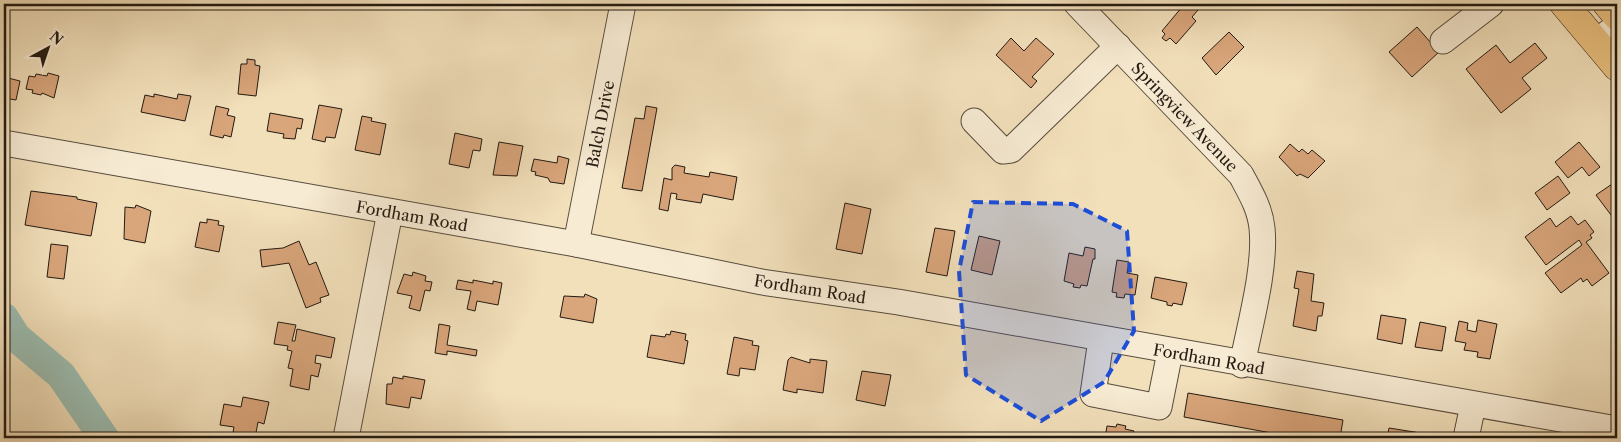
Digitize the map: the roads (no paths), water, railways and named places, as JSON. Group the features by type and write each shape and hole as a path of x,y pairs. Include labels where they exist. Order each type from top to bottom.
{"main road":[{"path":"1564,4 1607,34 1617,67"},
{"path":"1607,4 1617,16"}],"street":[{"name":"Balch Drive","path":"576,244 623,4"},
{"name":"Springview Avenue","path":"1077,4 1241,175 1255,201 1262,228 1262,260 1242,365"},
{"path":"1443,41 1491,4"},
{"path":"974,120 1003,151 1011,150 1118,46"},
{"name":"Fordham Road","path":"4,143 576,244 762,282 898,302 1242,365 1617,429"},
{"path":"346,438 390,212"},
{"path":"1102,340 1093,394 1158,407 1170,352"},
{"path":"1466,438 1473,404"}],"waterway":[{"path":"4,318 16,337 61,375 104,438"}]}
